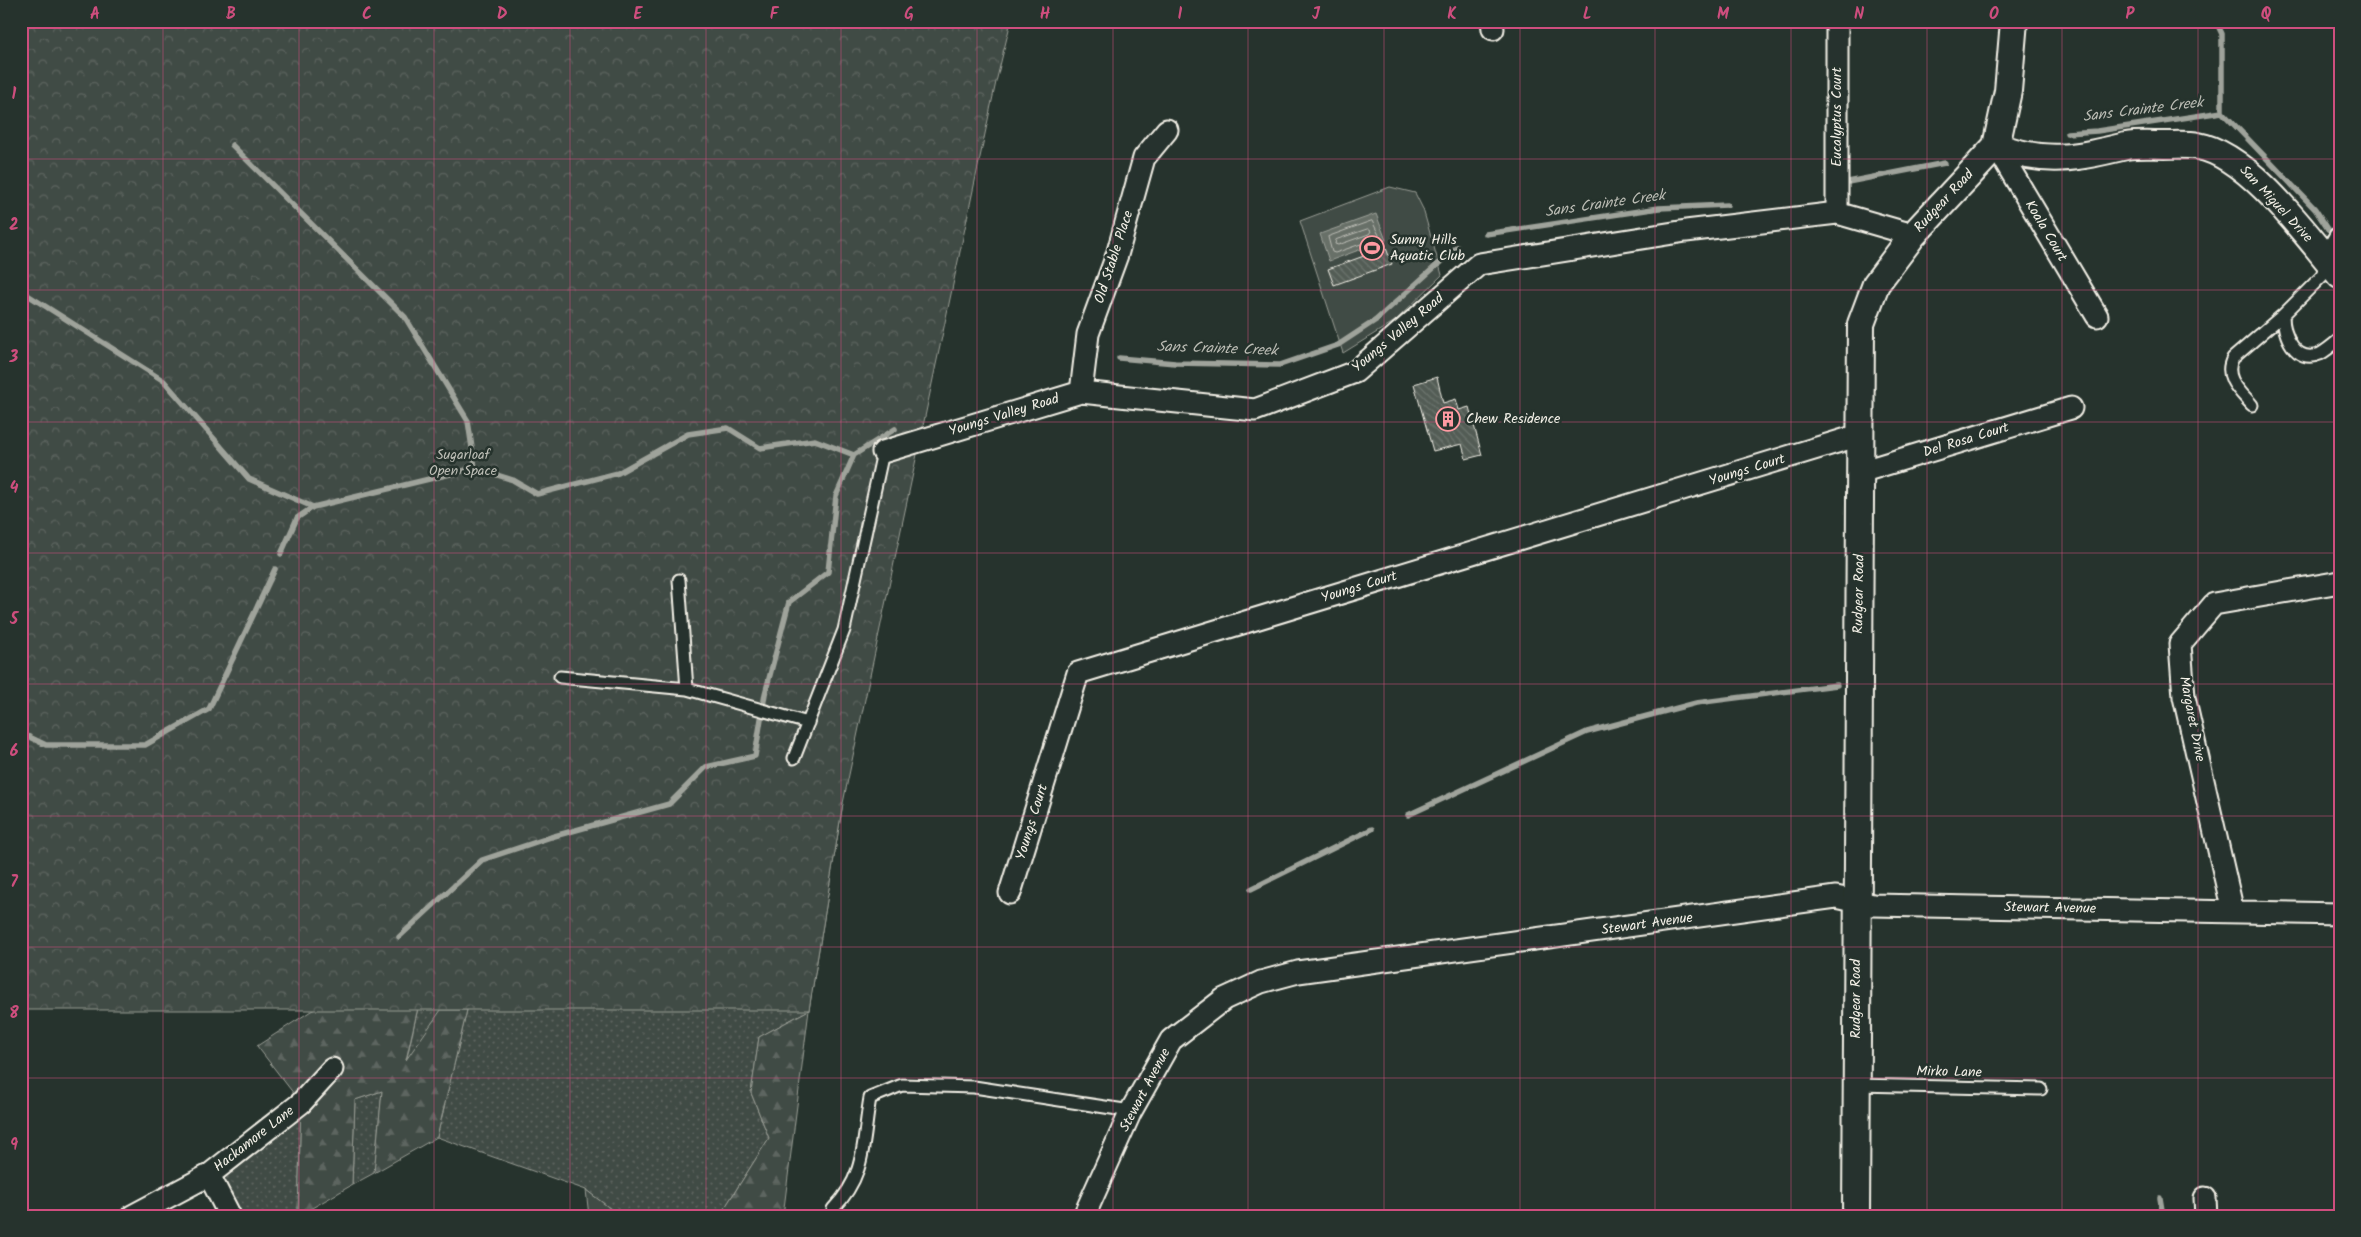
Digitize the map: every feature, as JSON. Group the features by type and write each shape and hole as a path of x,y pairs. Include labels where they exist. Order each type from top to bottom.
{"street":[{"name":"Eucalyptus Court","path":"1837,21 1837,213"},
{"path":"1996,146 2008,91 2014,21"},
{"name":"Old Stable Place","path":"1081,392 1088,334 1117,255 1144,158 1167,130"},
{"name":"San Miguel Drive","path":"1996,146 2017,154 2049,159 2079,157 2134,145 2198,146 2206,148 2222,154 2244,168 2333,267"},
{"name":"Rudgear Road","path":"1856,1216 1856,901 1862,324 1876,284 1913,235 1996,146"},
{"name":"Koala Court","path":"1996,146 2097,316"},
{"name":"Youngs Valley Road","path":"883,452 1081,392 1255,410 1355,372 1479,264 1686,231 1837,213 1913,235"},
{"path":"2333,267 2340,237"},
{"name":"Del Rosa Court","path":"1860,472 2071,408"},
{"name":"Youngs Court","path":"1010,893 1078,673 1860,435"},
{"name":"Margaret Drive","path":"2233,912 2184,696 2180,644 2214,604 2340,582"},
{"name":"Stewart Avenue","path":"1084,1216 1131,1111 1171,1040 1224,999 1261,982 1298,972 1836,897 1873,905 2340,914"},
{"name":"Hackamore Lane","path":"230,1216 209,1175 301,1102 332,1069"},
{"path":"132,1216 209,1175"}],"lane":[{"path":"2252,405 2232,380 2229,364 2233,358 2283,315 2333,267"},
{"path":"2283,315 2284,332 2288,341 2303,354 2318,355 2340,339"},
{"path":"794,758 844,630 883,452"},
{"path":"679,580 687,689"},
{"path":"560,677 687,689 808,723"},
{"path":"833,1209 847,1194 858,1173 870,1098 902,1085 974,1088 1131,1111"},
{"name":"Mirko Lane","path":"1856,1085 2041,1089"}],"green space":[{"name":"Sugarloaf Open Space","path":"21,21 1011,21 996,82 843,803 809,1010 21,1010"},
{"name":"Sunny Hills Aquatic Club","path":"1390,187 1415,193 1423,209 1442,275 1395,321 1343,353 1300,221"},
{"path":"843,803 809,1010 759,1037 751,1093 769,1138 724,1209 723,1216 620,1216 586,1190 437,1137 467,1010 406,1062 428,963"},
{"path":"428,964 406,1060 441,1010 467,1010 437,1137 374,1173 382,1091 355,1100 352,1185 298,1216 301,1103 257,1046 311,1011"},
{"path":"809,1010 783,1216 723,1216 724,1209 769,1138 751,1093 759,1037"},
{"path":"382,1091 374,1173 352,1185 355,1100"},
{"path":"301,1103 298,1216 230,1216 209,1175"},
{"path":"586,1190 620,1216 589,1216"}],"water":[{"path":"1376,214 1386,240 1329,261 1320,234"}],"building":[{"path":"1386,248 1392,264 1334,285 1328,269"},
{"name":"Chew Residence","path":"1437,377 1443,403 1456,399 1459,410 1469,407 1482,455 1466,459 1462,444 1433,451 1414,384"}],"waterway":[{"name":"Sans Crainte Creek","path":"2216,21 2222,34 2222,112 2315,209 2328,229"},
{"name":"Sans Crainte Creek","path":"2067,133 2097,131 2222,112"},
{"path":"232,145 405,317 468,421 475,468"},
{"name":"Sans Crainte Creek","path":"1848,182 1945,163"},
{"name":"Sans Crainte Creek","path":"1486,234 1659,208 1727,205"},
{"name":"Sans Crainte Creek","path":"1119,358 1175,363 1280,365 1338,345 1376,320 1457,247"},
{"path":"21,289 164,381 249,479 313,507"},
{"name":"Sans Crainte Creek","path":"475,468 513,480 537,494 618,473 688,434 728,428 760,448 815,440 854,455 895,429"},
{"path":"399,937 482,860 551,837 669,804 706,767 755,756 765,694 789,602 828,572 836,496 854,455"},
{"path":"281,554 297,518 313,507 475,468"},
{"path":"21,733 46,745 145,745 209,709 275,569"},
{"path":"1408,815 1587,732 1696,703 1837,685"},
{"path":"1251,889 1372,829"},
{"name":"Sans Crainte Creek","path":"2160,1198 2163,1216"}],"place":[{"name":"Sunny Hills Aquatic Club","path":"1372,248"},
{"name":"Chew Residence","path":"1448,419"}]}
